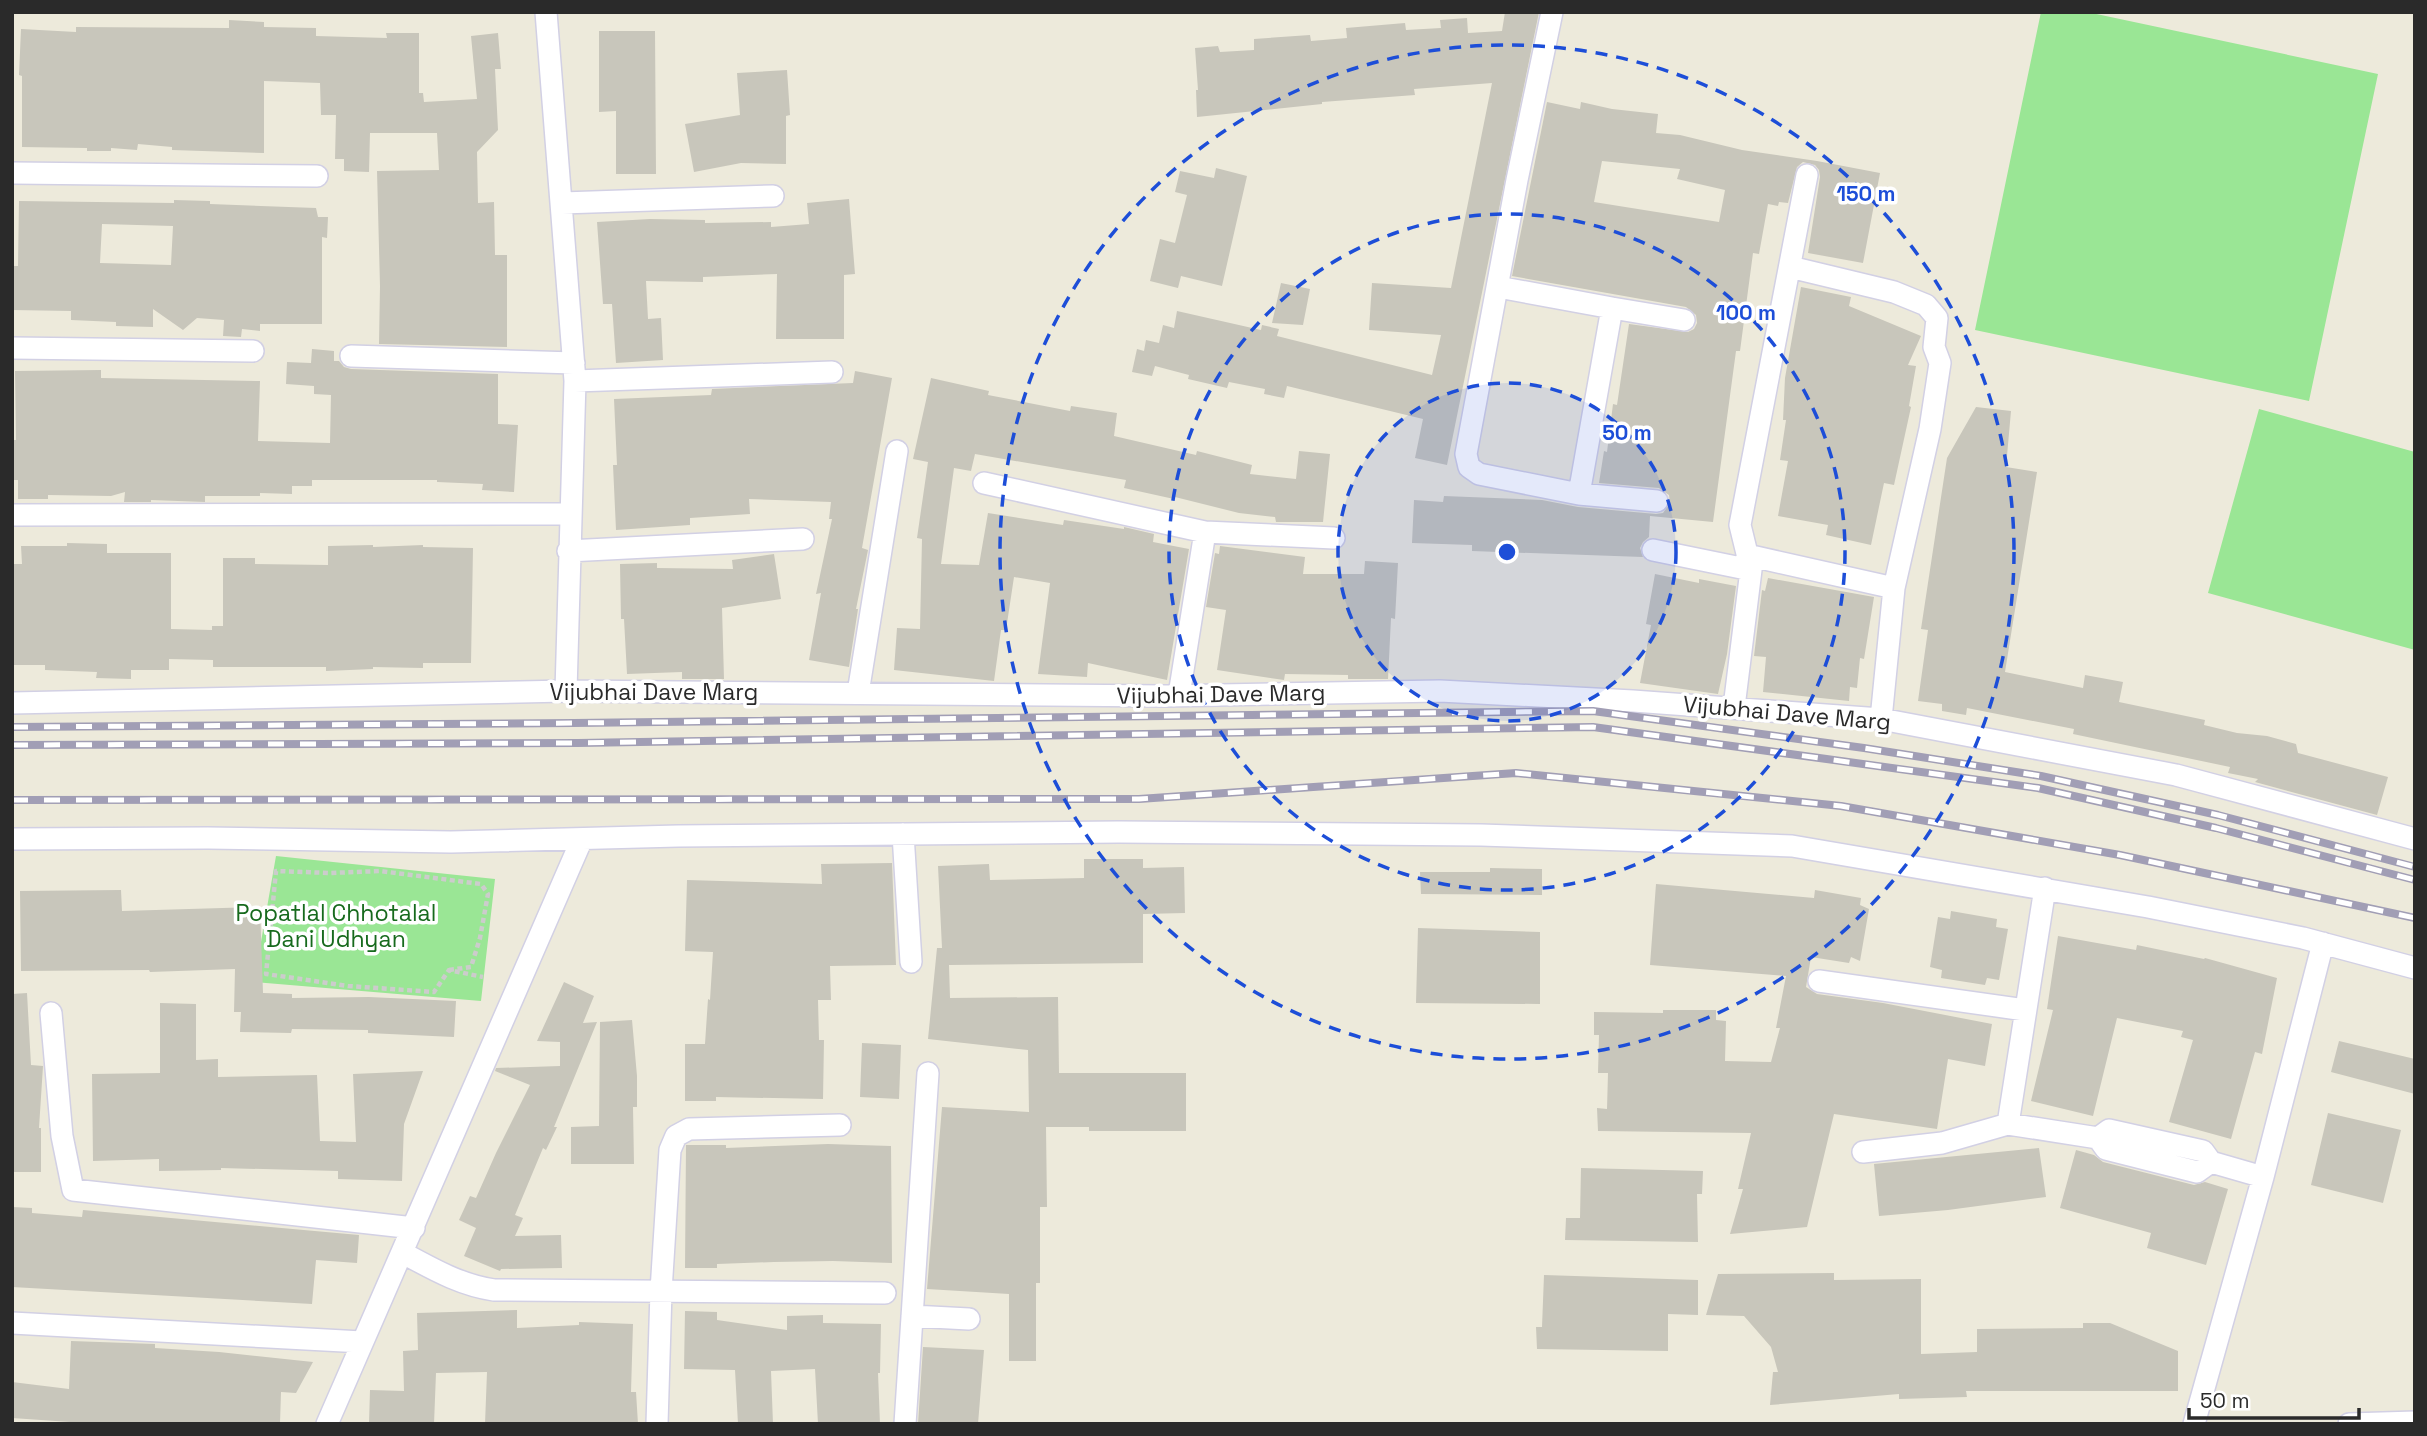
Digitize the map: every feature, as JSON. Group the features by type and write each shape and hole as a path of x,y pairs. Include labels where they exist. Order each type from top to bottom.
{"street":[{"path":"546,12 574,372 566,691"},
{"path":"1552,12 1517,180 1466,454 1468,467 1479,474 1579,494 1657,501"},
{"path":"12,173 317,176"},
{"path":"1734,707 1749,563 1740,525 1807,175"},
{"path":"562,203 773,196"},
{"path":"1790,267 1894,292 1926,305 1937,318 1934,347 1940,363 1930,429 1894,588 1881,719"},
{"path":"1498,287 1684,320"},
{"path":"1579,494 1612,308"},
{"path":"12,348 253,351"},
{"path":"351,356 574,372 832,372"},
{"path":"858,693 897,451"},
{"path":"984,483 1205,531 1334,538"},
{"path":"12,515 571,514"},
{"path":"1179,695 1205,531"},
{"path":"569,551 803,539"},
{"path":"1653,551 1749,563 1894,588"},
{"name":"Vijubhai Dave Marg","path":"12,703 566,691 1179,695 1440,691 1734,707 1881,719 2176,775 2415,839"},
{"path":"12,839 208,838 452,842 1119,832 1481,835 1792,846 2148,907 2323,943 2415,968"},
{"path":"903,834 911,962"},
{"path":"327,1424 582,839"},
{"path":"2008,1124 2045,888"},
{"path":"2194,1424 2263,1177 2323,943"},
{"path":"1819,981 2025,1010"},
{"path":"51,1013 62,1136 73,1190 414,1228"},
{"path":"905,1424 928,1073"},
{"path":"1863,1152 1942,1143 2008,1124 2098,1138 2109,1130 2203,1152 2211,1162 2263,1177"},
{"path":"657,1424 661,1291 670,1150 676,1136 690,1129 840,1125"},
{"path":"403,1253 456,1281 494,1290 885,1293"},
{"path":"912,1316 969,1319"},
{"path":"12,1323 362,1342"},
{"path":"2349,1424 2415,1422"}],"path":[{"path":"276,871 380,871 481,884 488,894 480,938 471,967 449,970 434,992 348,986 266,974 276,871"},
{"path":"449,970 483,978"}],"green space":[{"path":"2041,12 2087,12 2378,74 2309,401 1975,330"},
{"path":"2259,409 2415,452 2415,650 2208,593"},
{"name":"Popatlal Chhotalal Dani Udhyan","path":"276,856 495,879 481,1001 254,982"}],"building":[{"path":"1505,12 1539,12 1447,465 1415,458 1423,419 1287,386 1284,398 1264,394 1265,389 1229,382 1227,388 1188,379 1189,375 1155,366 1152,376 1132,372 1137,349 1144,351 1146,340 1159,343 1163,325 1174,328 1177,311 1261,330 1262,325 1279,329 1277,336 1432,375 1441,335 1369,330 1372,283 1451,288 1492,83 1414,89 1415,95 1322,102 1197,117 1195,48 1218,46 1220,52 1254,50 1254,39 1310,35 1311,41 1347,38 1346,28 1405,23 1406,30 1441,28 1440,20 1467,18 1468,33 1502,31"},
{"path":"229,20 264,22 264,27 316,28 316,36 387,38 386,33 419,33 419,93 423,93 424,102 477,99 471,36 498,33 501,69 495,69 498,130 477,152 478,203 494,202 495,255 507,255 507,347 379,344 377,171 439,170 437,133 370,133 369,172 344,171 344,159 335,159 336,115 321,115 320,83 264,81 264,153 172,150 172,147 138,144 137,150 111,148 111,151 22,147 22,76 19,75 21,29 76,32 76,27 229,28"},
{"path":"599,31 655,31 656,174 616,174 616,111 599,112"},
{"path":"787,70 790,115 786,116 786,164 741,163 694,172 685,124 740,115 737,73"},
{"path":"1547,102 1580,109 1581,102 1612,109 1658,114 1656,133 1680,135 1742,150 1880,173 1863,263 1808,253 1820,177 1815,165 1803,162 1797,167 1788,203 1779,202 1778,206 1768,204 1759,254 1753,253 1740,351 1736,351 1713,522 1650,516 1649,537 1640,548 1643,557 1472,551 1472,545 1412,543 1414,500 1443,502 1444,496 1542,500 1578,507 1656,514 1663,513 1670,503 1669,495 1659,488 1599,483 1604,451 1607,452 1613,404 1617,405 1629,324 1688,332 1694,329 1697,323 1696,315 1686,307 1512,276","holes":["1602,161 1680,169 1677,179 1725,190 1719,222 1594,202"]},
{"path":"1216,168 1247,176 1222,286 1181,276 1178,288 1150,281 1160,239 1175,243 1187,195 1175,192 1180,171 1214,178"},
{"path":"849,199 855,274 844,275 844,339 776,339 777,274 703,277 703,282 646,281 648,319 661,318 663,360 616,363 612,304 603,304 597,222 650,219 705,220 705,223 771,222 771,227 809,224 807,203"},
{"path":"174,200 210,201 210,204 316,208 318,217 328,217 327,238 322,237 322,324 260,324 260,331 242,329 241,337 223,336 224,320 197,318 183,330 153,309 153,327 116,326 116,322 71,320 71,311 12,310 13,266 18,266 19,201 174,203","holes":["102,224 173,226 171,265 100,263"]},
{"path":"1281,283 1310,289 1303,325 1272,323"},
{"path":"1801,287 1851,297 1849,306 1921,336 1908,365 1916,366 1909,406 1911,407 1894,485 1884,483 1871,545 1826,535 1828,525 1778,516 1788,461 1780,460 1786,420 1783,420 1785,378"},
{"path":"312,349 334,351 334,361 339,361 344,367 351,369 498,374 498,424 518,425 514,492 482,490 483,484 437,480 312,480 312,486 292,486 292,494 205,496 205,502 124,502 125,492 111,496 48,495 48,499 18,499 18,480 13,480 13,440 16,440 15,371 101,370 101,378 260,381 258,441 330,443 331,395 314,394 314,386 286,384 287,362 311,363"},
{"path":"855,371 892,378 862,548 868,550 856,609 849,667 809,660 821,593 816,594 832,519 829,519 831,502 749,499 750,514 690,518 690,525 616,530 614,399 711,395 712,389 853,383"},
{"path":"931,378 989,391 988,395 1070,411 1071,406 1117,413 1114,436 1196,455 1197,451 1252,465 1250,474 1296,479 1299,451 1330,454 1323,522 1276,522 1275,517 1239,513 1124,488 1126,480 975,454 971,471 954,468 941,564 979,565 988,513 1063,525 1064,520 1124,527 1154,534 1153,542 1189,549 1167,680 1088,663 1087,677 1038,674 1050,583 1014,577 1006,630 1001,630 994,681 894,670 897,628 920,629 922,539 917,538 928,462 913,459"},
{"path":"1976,407 2011,411 2006,467 2037,472 2005,672 2083,688 2085,675 2123,682 2119,702 2205,720 2204,725 2237,733 2267,736 2296,744 2298,753 2388,777 2377,815 2255,782 2258,779 2228,773 2230,767 2073,734 2074,729 1967,708 1966,715 1942,711 1942,704 1918,701 1928,630 1921,629 1947,458"},
{"path":"67,543 107,544 107,553 171,553 171,629 212,630 212,626 223,626 223,558 255,558 255,564 328,565 328,546 423,545 473,548 471,663 423,663 423,668 373,667 326,671 326,667 213,667 213,660 169,659 169,670 131,670 131,679 96,678 97,672 45,670 45,665 12,665 12,564 22,564 21,546 67,546"},
{"path":"1220,546 1305,557 1303,574 1364,574 1365,561 1398,563 1395,619 1391,618 1388,679 1285,674 1284,680 1217,670 1226,610 1206,607 1215,553 1219,554"},
{"path":"774,554 781,599 722,608 724,679 682,679 682,672 627,674 624,619 621,619 620,564 657,563 657,568 733,569 732,560"},
{"path":"1655,574 1699,583 1699,579 1736,586 1727,654 1718,694 1640,683 1651,625 1646,624"},
{"path":"1768,578 1874,597 1864,659 1860,658 1857,688 1850,687 1849,701 1763,692 1766,657 1754,656 1762,590 1765,591"},
{"path":"1084,859 1143,859 1143,868 1184,867 1185,913 1143,914 1143,963 949,965 950,998 1058,997 1059,1073 1186,1073 1186,1131 1089,1131 1089,1127 1046,1127 1047,1207 1040,1207 1036,1361 1009,1361 1009,1294 927,1289 942,1107 1029,1112 1028,1050 928,1039 937,948 942,948 938,866 989,864 990,880 1084,878"},
{"path":"892,863 896,965 830,966 831,1000 818,1000 819,1040 824,1040 823,1099 716,1097 716,1101 685,1101 685,1044 705,1044 713,952 685,951 687,880 822,884 821,864"},
{"path":"1490,868 1542,869 1542,895 1421,894 1420,872 1490,872"},
{"path":"1656,884 1814,898 1815,890 1861,898 1860,905 1869,909 1860,961 1851,957 1849,963 1811,957 1806,987 1817,994 1883,1003 1992,1024 1985,1066 1948,1059 1937,1129 1834,1114 1807,1227 1730,1234 1743,1189 1738,1189 1751,1133 1598,1131 1597,1108 1607,1109 1608,1073 1598,1073 1599,1035 1594,1035 1594,1012 1663,1013 1663,1010 1716,1010 1716,1020 1726,1021 1725,1061 1771,1062 1780,1028 1776,1028 1786,976 1650,965"},
{"path":"121,890 122,911 260,907 263,993 292,994 292,998 369,997 456,1001 454,1037 368,1033 368,1030 292,1029 291,1033 240,1032 241,1012 234,1012 235,969 150,972 21,971 20,891"},
{"path":"1951,911 1997,919 1996,927 2008,929 1999,980 1987,978 1985,985 1941,978 1942,970 1930,967 1938,917 1950,919"},
{"path":"1418,928 1540,932 1540,1004 1416,1003"},
{"path":"2058,936 2136,950 2137,945 2205,958 2277,978 2262,1054 2255,1052 2231,1139 2169,1122 2193,1040 2181,1037 2183,1031 2117,1018 2093,1116 2031,1101 2053,1010 2047,1009"},
{"path":"564,982 594,996 583,1023 597,1022 554,1127 557,1127 546,1150 543,1148 515,1215 523,1218 515,1236 561,1235 562,1268 500,1271 464,1256 476,1228 459,1220 470,1196 476,1198 530,1085 495,1071 496,1068 560,1066 560,1042 537,1041"},
{"path":"27,993 31,1065 43,1066 39,1128 41,1172 12,1172 12,994"},
{"path":"160,1003 196,1004 196,1060 218,1059 218,1077 317,1075 320,1141 356,1142 353,1074 423,1071 404,1124 402,1181 338,1179 338,1171 221,1168 159,1171 159,1159 93,1161 92,1074 160,1073"},
{"path":"632,1020 637,1076 637,1107 633,1107 634,1164 571,1164 571,1127 599,1126 600,1022"},
{"path":"2339,1041 2415,1059 2415,1094 2331,1072"},
{"path":"862,1043 901,1045 899,1099 860,1097"},
{"path":"2328,1113 2401,1130 2383,1203 2311,1185"},
{"path":"828,1144 891,1146 892,1263 774,1262 717,1264 717,1268 685,1268 686,1145 726,1145 726,1148"},
{"path":"2039,1148 2046,1197 1879,1216 1874,1164"},
{"path":"2076,1150 2094,1155 2103,1162 2194,1185 2205,1182 2228,1189 2206,1265 2147,1248 2151,1233 2060,1208"},
{"path":"1581,1168 1703,1171 1702,1194 1697,1194 1698,1242 1565,1240 1566,1218 1580,1218"},
{"path":"12,1207 32,1208 32,1213 82,1217 83,1210 359,1235 357,1263 316,1260 312,1304 12,1287"},
{"path":"1834,1273 1834,1280 1921,1279 1921,1354 1977,1352 1977,1329 2083,1328 2083,1323 2110,1323 2178,1351 2178,1391 1966,1391 1967,1397 1899,1399 1899,1394 1770,1405 1773,1372 1778,1372 1771,1347 1744,1316 1706,1315 1718,1274"},
{"path":"1544,1275 1698,1280 1698,1315 1668,1314 1668,1351 1537,1349 1536,1327 1542,1327"},
{"path":"517,1310 517,1328 579,1325 579,1322 633,1324 631,1392 636,1392 638,1424 485,1424 487,1372 436,1373 434,1424 369,1424 370,1390 404,1391 403,1351 418,1350 417,1313"},
{"path":"685,1311 717,1312 717,1320 787,1330 787,1316 823,1315 823,1323 881,1324 878,1373 880,1424 818,1424 815,1369 771,1371 773,1424 738,1424 735,1370 684,1369"},
{"path":"71,1341 155,1344 155,1348 313,1362 296,1393 281,1392 280,1423 99,1424 12,1418 12,1382 69,1389"},
{"path":"923,1347 984,1350 978,1424 918,1424"}],"railway":[{"path":"12,727 1593,711 1864,748 2041,776 2218,815 2415,867"},
{"path":"12,745 578,743 1593,727 2038,788 2216,828 2415,880"},
{"path":"12,800 1139,799 1516,773 1841,806 2120,855 2415,918"}]}
